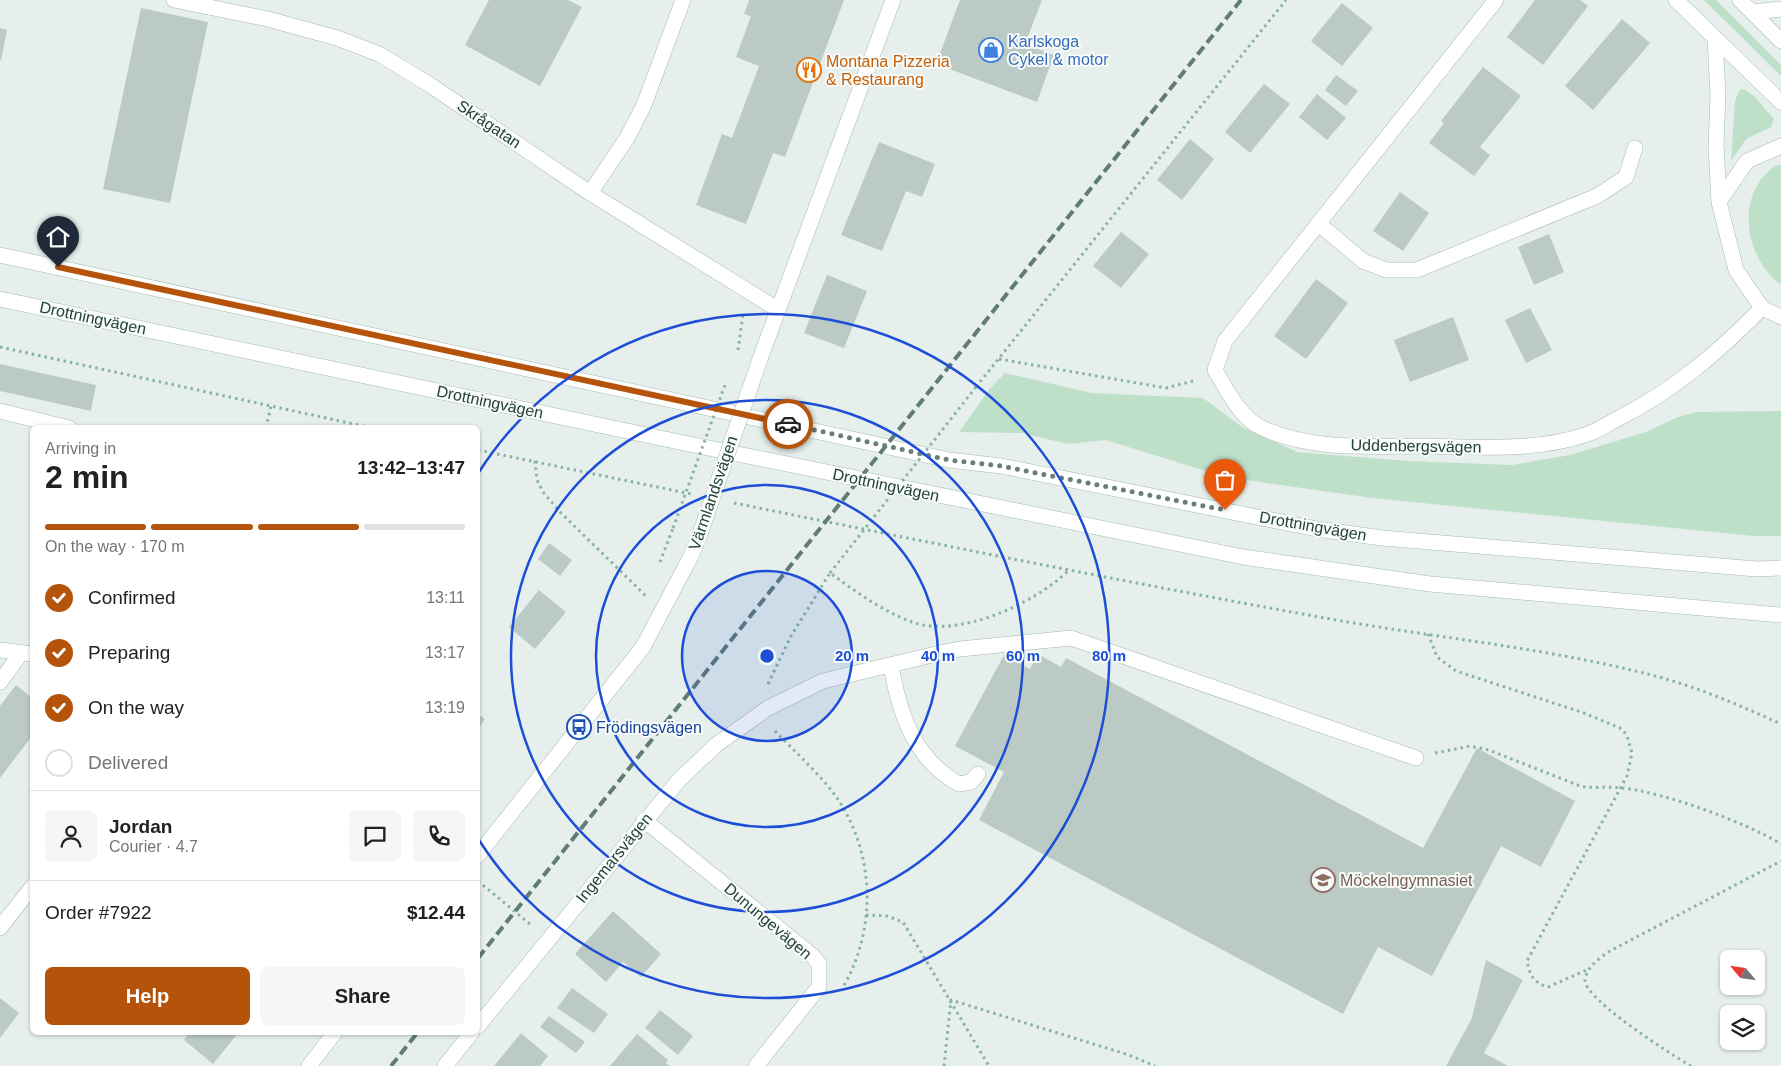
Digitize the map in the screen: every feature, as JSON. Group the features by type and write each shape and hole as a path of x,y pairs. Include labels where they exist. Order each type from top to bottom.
{"street":[{"name":"Skrågatan","path":"174,0 276,22 337,38 379,54 430,85 590,193 777,309"},
{"path":"590,193 627,138 644,105 683,0"},
{"name":"Värmlandsvägen","path":"480,850 643,647 687,564 699,537 777,309 893,0"},
{"path":"1215,370 1225,341 1496,0"},
{"path":"1676,0 1781,102"},
{"path":"1740,0 1781,41"},
{"path":"1752,12 1781,9"},
{"path":"1715,38 1718,95 1716,145 1719,202 1736,270 1762,308 1781,317"},
{"path":"1719,202 1747,162 1781,146"},
{"path":"1318,224 1363,261 1386,270 1417,270 1597,196 1626,177 1635,148"},
{"name":"Drottningvägen","path":"0,255 949,460 1001,466 1317,529 1382,538 1757,569 1781,568"},
{"name":"Drottningvägen","path":"0,299 1243,558 1430,584 1781,615"},
{"name":"Uddenbergsvägen","path":"1215,370 1236,405 1261,428 1295,439 1347,446 1513,448 1552,443 1590,433 1632,412 1677,384 1719,351 1762,308"},
{"path":"0,411 57,425"},
{"name":"Ingemarsvägen","path":"480,1024 644,820 679,780 716,745 768,708 823,681 960,649 1072,638 1416,758"},
{"path":"0,650 27,654"},
{"path":"0,682 27,654"},
{"path":"891,665 897,702 906,726 935,768 959,784 972,782 978,774"},
{"name":"Dunungevägen","path":"644,820 813,956 819,964 819,987 756,1066"},
{"path":"0,928 30,890"},
{"path":"309,1066 334,1035"},
{"path":"445,1066 470,1035"}],"path":[{"path":"838,995 855,962 865,915 868,896 864,862 845,811 835,796 769,722 767,690 769,680 791,636 830,573 976,387 1286,0"},
{"path":"738,351 741,320 751,292"},
{"path":"0,347 358,425"},
{"path":"999,359 1166,388 1190,383 1215,370"},
{"path":"657,570 727,379"},
{"path":"267,425 271,406"},
{"path":"480,450 700,496"},
{"path":"534,462 537,480 543,492 560,513 647,596"},
{"path":"730,502 1069,570 1345,621 1536,651 1657,676 1748,709 1781,724"},
{"path":"830,573 862,595 911,622 938,627 958,624 1020,604 1054,585 1069,570"},
{"path":"643,604 650,588"},
{"path":"1428,634 1437,657 1456,671 1584,713 1622,728 1627,736 1632,753 1627,776 1528,961 1530,975 1536,983 1548,987 1589,969"},
{"path":"1416,758 1459,746 1489,750 1580,786 1592,789 1621,788 1687,805 1753,830 1781,844"},
{"path":"1691,1066 1611,1011 1592,995 1587,988 1585,979 1589,969 1595,961 1610,951 1781,861"},
{"path":"480,883 548,939"},
{"path":"865,915 887,916 904,922 989,1066"},
{"path":"944,1066 951,1000"},
{"path":"951,1000 1129,1055 1155,1066"}],"green space":[{"path":"1704,0 1716,0 1781,65 1781,76"},
{"path":"1743,89 1754,96 1774,119 1771,127 1746,139 1731,161 1735,101 1739,91"},
{"path":"1776,165 1781,165 1781,285 1768,273 1759,259 1752,242 1749,225 1749,208 1754,192 1763,177"},
{"path":"1005,373 1091,393 1203,398 1242,427 1297,452 1406,461 1512,465 1570,455 1646,432 1678,417 1696,412 1781,411 1781,536 1754,536 1372,498 1225,477 1106,440 1068,444 1022,433 959,432 991,387"}],"building":[{"path":"489,0 568,0 582,7 540,86 465,45"},
{"path":"749,0 844,0 785,157 773,153 746,224 696,205 722,134 732,138 759,66 736,57 751,16 744,14"},
{"name":"Karlskoga Cykel & motor","path":"960,0 1042,0 1025,44 1054,55 1037,102 936,64"},
{"path":"1535,0 1580,0 1588,6 1543,65 1507,37"},
{"path":"1342,3 1373,28 1342,66 1311,41"},
{"path":"141,8 208,22 170,203 103,189"},
{"path":"1622,19 1650,43 1593,110 1565,86"},
{"path":"0,28 7,30 1,60 0,60"},
{"path":"1483,67 1521,96 1480,147 1490,155 1474,176 1429,143 1444,123 1441,121"},
{"path":"1336,75 1358,91 1346,106 1325,90"},
{"path":"1264,84 1290,104 1250,153 1225,132"},
{"path":"1317,94 1346,118 1327,140 1299,117"},
{"path":"1190,139 1214,159 1182,200 1157,180"},
{"path":"879,142 935,164 922,197 906,191 882,251 841,235"},
{"path":"1400,192 1429,213 1403,251 1373,231"},
{"path":"1121,232 1149,254 1121,288 1093,266"},
{"path":"1549,234 1564,272 1534,285 1518,247"},
{"path":"827,275 867,291 844,348 804,333"},
{"path":"1316,279 1348,303 1306,359 1274,336"},
{"path":"1530,308 1552,350 1526,363 1505,320"},
{"path":"1453,317 1469,360 1410,382 1394,340"},
{"path":"0,364 96,385 91,411 0,391"},
{"path":"549,543 572,560 560,576 538,559"},
{"path":"539,590 566,612 535,649 509,627"},
{"path":"1038,654 1061,667 1066,658 1423,848 1477,748 1575,801 1541,867 1501,846 1432,976 1378,947 1343,1014 979,820 1004,772 955,746 1004,655 1030,669"},
{"path":"16,685 30,696 30,739 0,778 0,706"},
{"path":"480,715 485,719 480,726"},
{"path":"613,911 661,954 641,977 623,962 606,982 575,954"},
{"path":"1486,960 1523,980 1484,1053 1508,1066 1446,1066 1472,1018"},
{"path":"572,988 608,1014 594,1033 557,1008"},
{"path":"0,998 19,1013 0,1038"},
{"path":"660,1010 693,1036 678,1055 645,1028"},
{"path":"549,1016 585,1042 576,1053 540,1027"},
{"path":"521,1033 548,1056 540,1066 494,1066"},
{"path":"637,1034 668,1060 666,1063 670,1066 610,1066"},
{"path":"188,1035 237,1035 213,1064 184,1040"}],"railway":[{"path":"480,955 1241,0"},
{"path":"391,1066 416,1035"}],"way so far":[{"path":"788,424 949,460 1001,466 1111,490 1225,510"}],"place":[{"name":"Karlskoga Cykel & motor","path":"991,50"},
{"name":"Montana Pizzeria & Restaurang","path":"809,70"},
{"name":"Frödingsvägen","path":"579,727"},
{"name":"Möckelngymnasiet","path":"1323,880"}],"route":[{"path":"58,267 788,424"}]}
